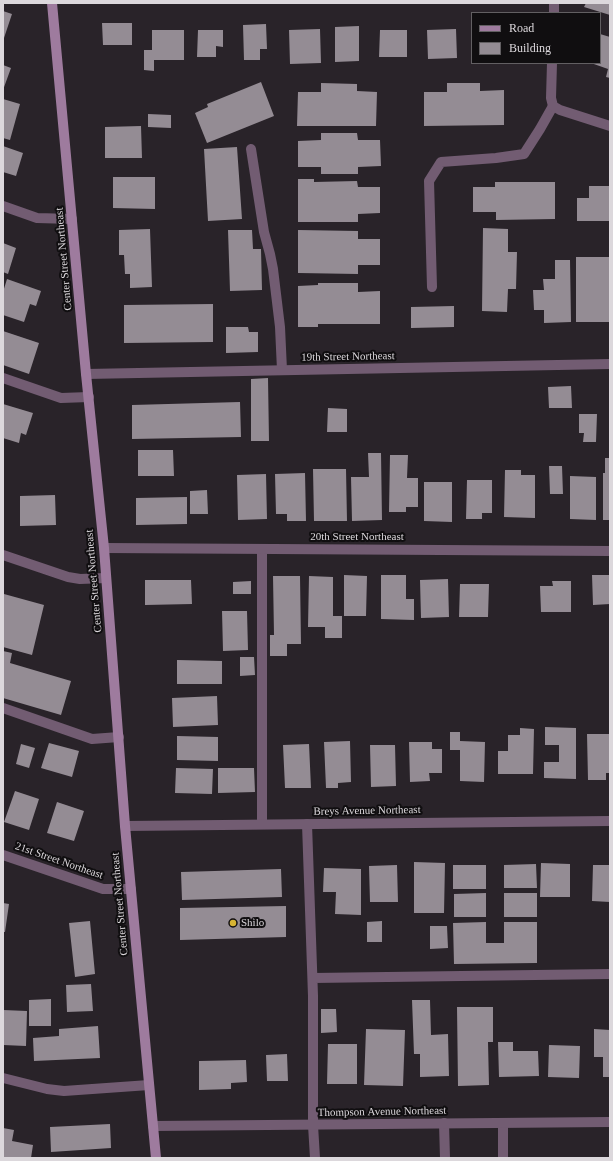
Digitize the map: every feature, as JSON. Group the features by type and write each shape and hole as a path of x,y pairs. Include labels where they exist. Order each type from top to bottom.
{"main road":[{"name":"Center Street Northeast","path":"52,3 88,397 104,548 125,826 156,1158"}],"street":[{"path":"432,287 429,181 441,162 496,158 524,154 553,106 551,98 552,64"},
{"path":"553,106 560,110 610,126"},
{"path":"251,149 264,232 273,269 280,327 282,370"},
{"path":"3,206 38,218 72,219"},
{"name":"19th Street Northeast","path":"86,374 610,364"},
{"path":"3,378 61,398 88,397"},
{"name":"20th Street Northeast","path":"104,548 610,551"},
{"path":"262,549 262,824"},
{"path":"3,557 68,577 80,579 106,578"},
{"path":"3,708 92,739 119,737"},
{"name":"Breys Avenue Northeast","path":"125,826 610,821"},
{"path":"308,824 313,978 313,1124 315,1158"},
{"name":"21st Street Northeast","path":"3,855 103,889 131,889"},
{"path":"313,978 610,974"},
{"path":"3,1078 64,1091 149,1086"},
{"name":"Thompson Avenue Northeast","path":"153,1126 610,1122"},
{"path":"444,1123 445,1158"},
{"path":"502,1123 503,1158"}],"building":[{"path":"586,3 610,3 610,15 601,12 584,7"},
{"path":"3,11 12,14 3,41"},
{"path":"102,23 132,23 132,45 103,45"},
{"path":"266,24 267,49 260,49 260,60 244,60 243,25"},
{"path":"359,26 359,61 335,62 335,27"},
{"path":"320,29 321,63 290,64 289,30"},
{"path":"456,29 457,58 428,59 427,30"},
{"path":"152,30 184,30 184,60 154,60 154,71 144,70 144,50 152,50"},
{"path":"198,30 223,30 223,47 216,46 216,57 197,57"},
{"path":"380,30 407,30 407,57 379,57"},
{"path":"601,34 610,37 610,78 606,77 608,69 594,64 601,64"},
{"path":"3,65 11,68 3,90"},
{"path":"261,82 274,116 207,143 195,113 208,107 207,104"},
{"path":"321,83 357,84 357,91 377,92 376,126 297,126 298,92 321,92"},
{"path":"447,83 480,83 480,91 504,90 504,125 424,126 424,92 447,92"},
{"path":"3,99 20,104 10,140 3,138"},
{"path":"148,114 171,115 171,128 148,127"},
{"path":"141,126 142,158 105,158 105,127"},
{"path":"321,133 357,133 358,140 380,140 381,166 358,167 358,174 321,174 321,167 298,167 298,141 321,140"},
{"path":"3,146 23,153 16,176 3,172"},
{"path":"237,147 242,219 208,221 204,149"},
{"path":"113,177 155,177 155,209 113,208"},
{"path":"298,179 314,179 314,182 357,181 358,187 380,187 380,213 358,214 358,222 298,222"},
{"path":"495,182 555,182 555,219 496,220 496,212 473,212 473,187 495,187"},
{"path":"589,186 610,186 610,221 577,221 577,198 589,198"},
{"path":"483,228 508,229 508,252 517,252 516,289 508,289 507,312 482,311"},
{"path":"150,229 152,287 130,288 130,274 125,274 124,255 119,255 119,230"},
{"path":"228,230 252,230 253,249 261,249 262,290 230,291"},
{"path":"298,230 358,231 358,239 380,239 380,265 358,265 358,274 298,273"},
{"path":"3,243 16,248 8,274 3,272"},
{"path":"576,257 610,257 610,322 576,322"},
{"path":"555,260 570,260 571,322 544,323 544,310 534,310 533,290 544,290 543,279 555,279"},
{"path":"7,279 41,291 36,306 30,304 24,322 3,315 3,292"},
{"path":"318,283 358,283 358,292 380,291 380,324 318,324 318,327 298,327 298,286 318,285"},
{"path":"213,304 213,342 124,343 124,305"},
{"path":"454,306 454,327 411,328 411,307"},
{"path":"226,327 248,327 249,332 258,332 258,352 226,353"},
{"path":"3,331 39,343 29,374 3,365"},
{"path":"268,378 269,441 251,441 251,379"},
{"path":"571,386 572,408 549,408 548,387"},
{"path":"240,402 241,437 132,439 132,405"},
{"path":"3,404 33,413 26,435 21,433 19,443 3,438"},
{"path":"328,408 347,409 347,432 327,432"},
{"path":"579,414 597,414 596,442 583,442 584,433 579,433"},
{"path":"138,450 173,450 174,476 138,476"},
{"path":"368,453 381,453 382,520 352,521 351,477 369,477"},
{"path":"390,455 408,455 407,478 418,478 418,507 406,507 406,512 389,512"},
{"path":"605,458 610,458 610,520 603,520 603,473 605,473"},
{"path":"549,466 562,466 563,494 550,494"},
{"path":"313,469 346,469 347,521 314,521"},
{"path":"505,470 521,470 521,475 535,475 535,518 504,517"},
{"path":"305,473 306,521 287,521 287,514 276,514 275,474"},
{"path":"266,474 267,519 238,520 237,475"},
{"path":"570,476 596,477 596,520 570,519"},
{"path":"467,480 492,480 492,513 482,513 482,519 466,519"},
{"path":"424,482 452,482 452,522 424,521"},
{"path":"207,490 208,514 190,514 190,491"},
{"path":"55,495 56,525 20,526 20,496"},
{"path":"187,497 187,524 136,525 136,498"},
{"path":"344,575 367,576 366,616 344,616"},
{"path":"381,575 406,575 406,599 414,599 414,620 381,619"},
{"path":"592,575 610,575 610,604 593,605"},
{"path":"273,576 300,576 301,644 287,644 287,656 270,656 270,635 274,635"},
{"path":"309,576 333,577 333,616 342,616 342,638 325,638 325,627 308,627"},
{"path":"448,579 449,617 421,618 420,580"},
{"path":"145,580 191,580 192,604 145,605"},
{"path":"251,581 251,594 233,594 233,582"},
{"path":"552,581 571,581 571,612 541,612 540,586 553,586"},
{"path":"460,584 489,584 488,617 459,617"},
{"path":"4,594 44,605 32,655 3,647"},
{"path":"222,611 247,611 248,650 223,651"},
{"path":"3,651 12,653 10,663 71,681 61,715 3,698"},
{"path":"240,657 254,657 255,675 240,676"},
{"path":"177,660 222,661 222,684 177,684"},
{"path":"217,696 218,725 173,727 172,698"},
{"path":"545,727 576,728 576,779 544,778 544,762 559,762 559,745 545,745"},
{"path":"520,728 534,729 533,774 498,774 498,751 508,751 508,735 520,735"},
{"path":"450,732 460,732 460,741 485,742 484,782 460,781 460,750 450,750"},
{"path":"587,734 610,734 610,773 606,773 606,780 588,780"},
{"path":"177,736 218,737 218,761 177,760"},
{"path":"350,741 351,782 338,783 338,788 326,788 324,742"},
{"path":"409,742 432,742 432,749 442,749 442,773 429,773 430,781 410,782"},
{"path":"49,743 79,751 72,777 41,768"},
{"path":"21,744 35,748 29,768 16,764"},
{"path":"309,744 311,788 285,788 283,745"},
{"path":"370,745 395,745 396,786 371,787"},
{"path":"176,768 213,769 212,794 175,793"},
{"path":"218,768 254,768 255,792 218,793"},
{"path":"15,791 39,799 29,830 4,822"},
{"path":"57,802 84,811 74,841 47,833"},
{"path":"414,862 445,863 444,913 414,913"},
{"path":"541,863 570,864 570,897 540,897"},
{"path":"536,864 537,888 504,888 504,865"},
{"path":"397,865 398,902 370,902 369,866"},
{"path":"453,865 486,865 486,889 453,889"},
{"path":"593,865 610,865 610,902 592,901"},
{"path":"324,868 361,869 361,915 335,914 336,892 323,892"},
{"path":"281,869 282,897 182,900 181,872"},
{"path":"486,893 486,917 454,917 454,894"},
{"path":"504,893 537,893 537,917 504,917"},
{"path":"3,903 9,904 5,932 3,932"},
{"name":"Shilo","path":"286,906 286,937 180,940 180,908"},
{"path":"90,921 95,974 75,977 69,923"},
{"path":"382,921 382,942 367,942 367,922"},
{"path":"486,922 486,943 504,943 504,922 537,922 537,963 454,964 453,923"},
{"path":"430,926 447,926 448,948 430,949"},
{"path":"91,984 93,1011 67,1012 66,985"},
{"path":"51,999 51,1026 29,1026 29,1000"},
{"path":"412,1000 430,1000 431,1035 448,1034 449,1076 420,1077 420,1054 414,1054"},
{"path":"457,1007 493,1007 493,1042 488,1042 489,1085 458,1086"},
{"path":"321,1009 336,1009 337,1032 321,1033"},
{"path":"3,1010 27,1011 26,1046 3,1045"},
{"path":"98,1026 100,1058 34,1061 33,1038 59,1036 59,1029"},
{"path":"366,1029 405,1030 403,1086 364,1085"},
{"path":"594,1029 610,1030 610,1077 603,1077 603,1057 594,1057"},
{"path":"498,1042 513,1042 513,1051 538,1051 539,1076 499,1077"},
{"path":"328,1044 357,1044 357,1084 327,1084"},
{"path":"549,1045 580,1046 579,1078 548,1077"},
{"path":"287,1054 288,1081 267,1081 266,1055"},
{"path":"246,1060 247,1082 231,1083 231,1089 199,1090 199,1061"},
{"path":"110,1124 111,1148 51,1152 50,1127"},
{"path":"3,1128 14,1130 12,1141 33,1145 31,1158 3,1158"}],"place":[{"name":"Shilo","path":"233,923"}]}
